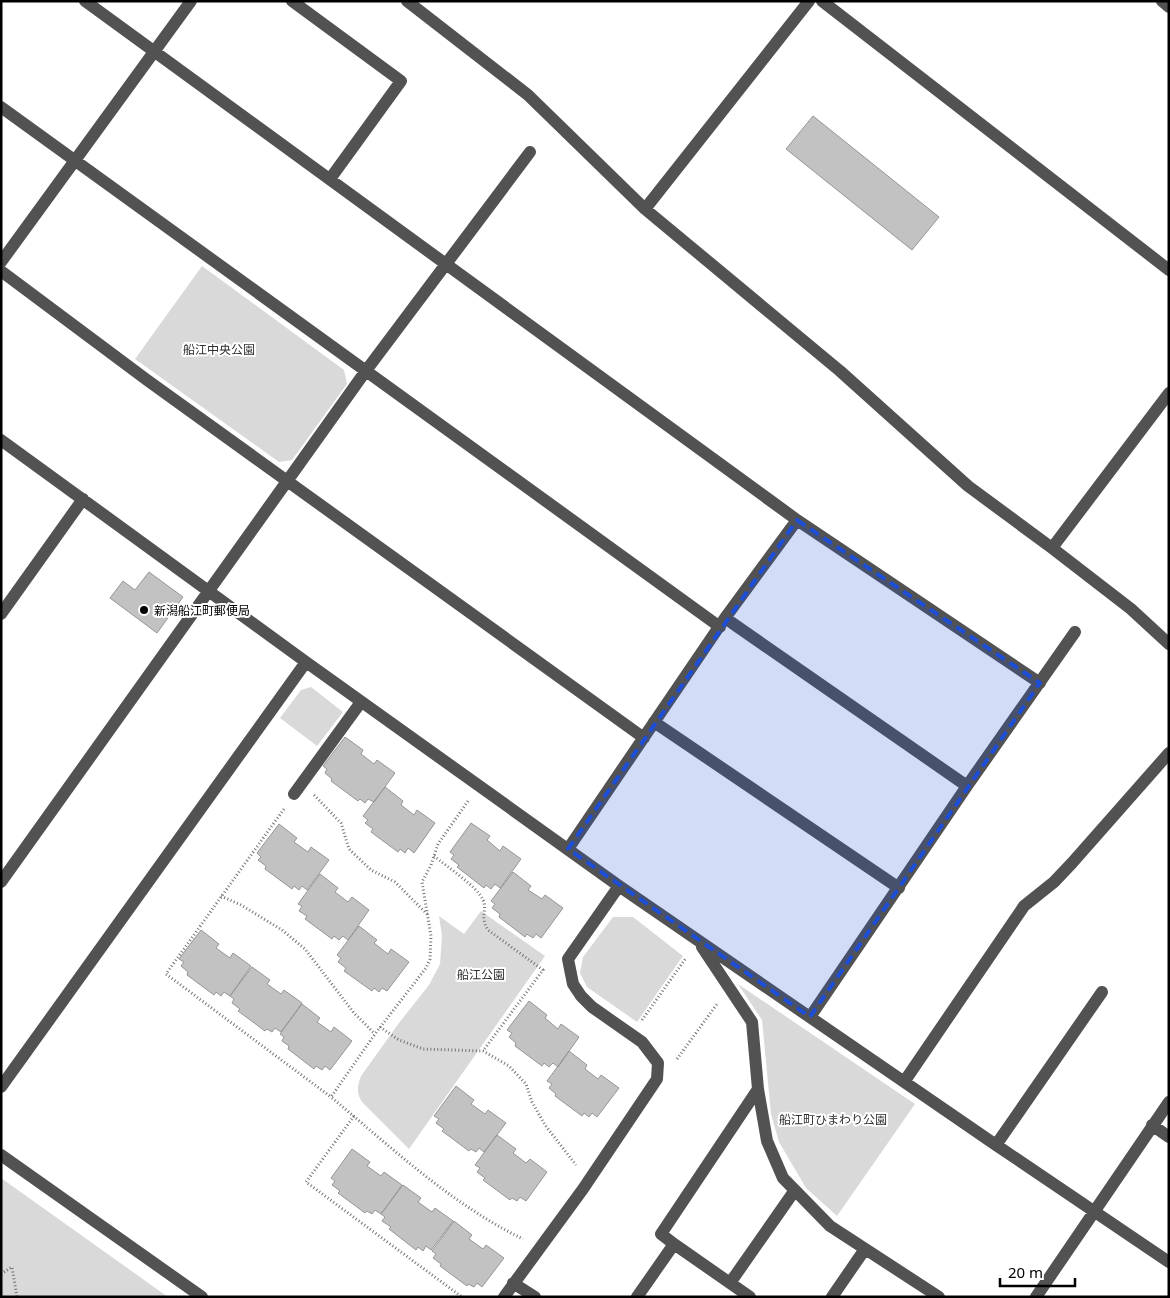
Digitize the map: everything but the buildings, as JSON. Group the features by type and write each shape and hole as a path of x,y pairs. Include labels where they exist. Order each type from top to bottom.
{"street":[{"path":"85,1 797,520 1040,683"},
{"path":"1,262 191,1"},
{"path":"292,1 400,81 330,180"},
{"path":"407,1 528,95 645,209 840,371 968,486 1132,609 1169,644"},
{"path":"645,209 809,1"},
{"path":"822,1 1169,270"},
{"path":"1162,1 1169,6"},
{"path":"1,107 365,372 723,623 967,786"},
{"path":"1,882 365,372 530,152"},
{"path":"1,271 147,380 644,738"},
{"path":"1052,548 1169,393"},
{"path":"1,440 478,787 698,942 1169,1262"},
{"path":"1,614 83,499"},
{"path":"568,849 654,722 797,520"},
{"path":"810,1017 967,786 1076,632"},
{"path":"1,1087 306,662"},
{"path":"294,794 361,702"},
{"path":"654,722 899,888"},
{"path":"904,1082 1024,906 1054,882 1169,753"},
{"path":"504,1297 583,1189 658,1079 658,1064 642,1042 592,1007 573,984 568,959 619,886"},
{"path":"698,942 752,1022 758,1089 767,1141 783,1178 830,1226 939,1297"},
{"path":"996,1145 1102,992"},
{"path":"750,1297 661,1234 758,1089"},
{"path":"1036,1297 1169,1102"},
{"path":"1152,1125 1169,1137"},
{"path":"1,1155 202,1297"},
{"path":"730,1283 795,1190"},
{"path":"637,1297 674,1244"},
{"path":"832,1297 865,1249"},
{"path":"513,1283 534,1297"}],"path":[{"path":"331,1097 380,1027 426,968 430,959 431,936 422,882 438,844 478,787"},
{"path":"428,915 395,882 371,870 349,849 341,823 309,790 294,794 166,974 331,1097 435,1184 498,1227 540,1247"},
{"path":"434,856 480,893 484,903 483,921 488,930 543,970 483,1051"},
{"path":"221,896 241,905 282,930 305,949 348,1006 375,1034"},
{"path":"631,1035 698,942"},
{"path":"658,1064 675,1061 729,987"},
{"path":"380,1027 399,1040 423,1049 483,1051 509,1066 526,1084 532,1102 545,1125 579,1168 583,1189"},
{"path":"354,1116 306,1182 462,1297"},
{"path":"1,1274 12,1268 17,1297"}],"highlighted area":[{"path":"797,520 1040,683 810,1017 568,849"}],"green space":[{"name":"船江中央公園","path":"202,266 344,370 347,384 292,460 279,462 135,359"},
{"path":"311,687 343,712 317,746 280,718 301,690"},
{"name":"船江公園","path":"481,911 545,956 409,1149 361,1100 358,1087 361,1076 429,985 440,964 442,936 439,916 464,934"},
{"path":"613,917 633,917 683,956 637,1022 587,987 580,973 583,957"},
{"name":"船江町ひまわり公園","path":"738,984 915,1104 837,1216 806,1188 779,1142 771,1114 762,1020"},
{"path":"1,1178 168,1297 1,1297"}],"place":[{"name":"新潟船江町郵便局","path":"144,610"}]}
